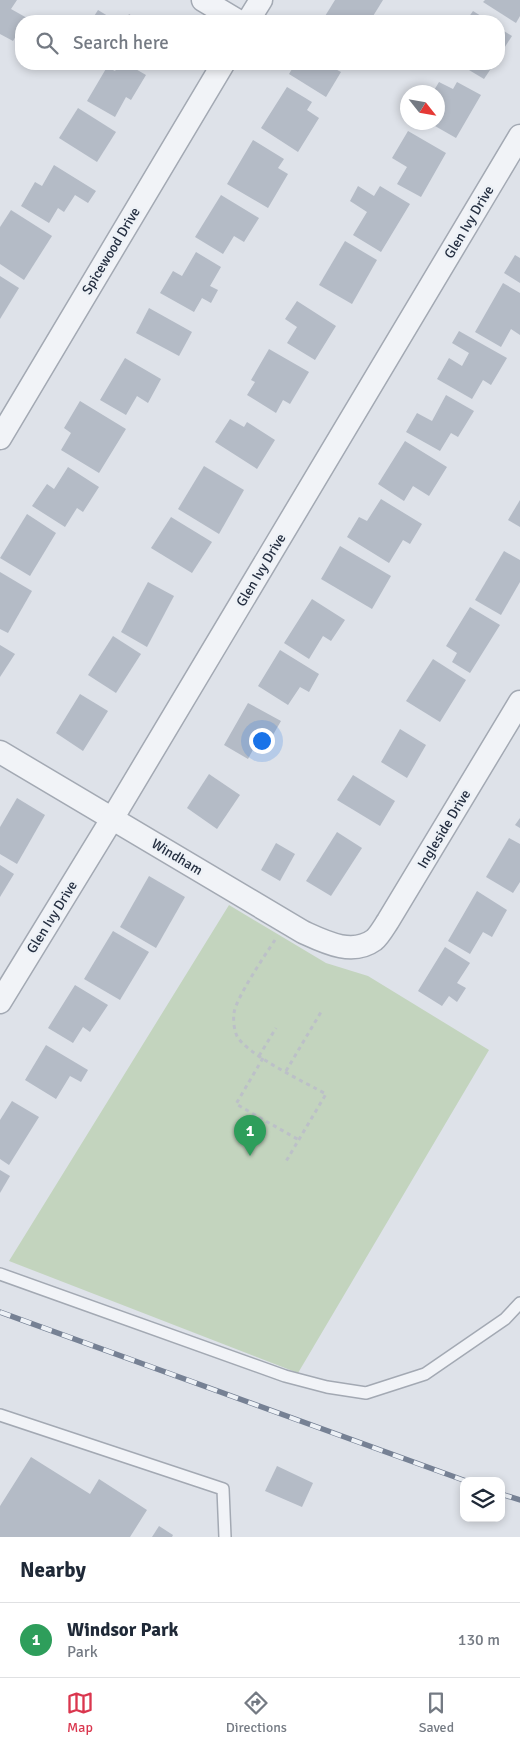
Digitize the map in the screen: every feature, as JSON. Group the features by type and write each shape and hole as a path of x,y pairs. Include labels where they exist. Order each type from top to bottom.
{"street":[{"path":"203,0 228,15"},
{"path":"252,15 261,0"},
{"name":"Spicewood Drive","path":"0,438 219,70"},
{"name":"Glen Ivy Drive","path":"0,1002 112,819 520,136"},
{"name":"Ingleside Drive","path":"359,947 375,939 388,921 520,702"},
{"name":"Windham","path":"0,752 303,932 325,942 341,946 359,947"}],"lane":[{"path":"0,1274 285,1376 327,1387 366,1392 425,1374 505,1319 520,1303"},
{"path":"0,1415 223,1489 225,1537"}],"path":[{"path":"285,922 238,1002 234,1013 236,1035 243,1044 261,1057 326,1094 285,1163"},
{"path":"286,1071 321,1012"},
{"path":"276,1028 236,1104 299,1140"},
{"path":"246,1140 259,1118"}],"green space":[{"path":"229,905 326,963 368,976 489,1050 298,1373 9,1261"}],"building":[{"path":"0,0 17,0 11,9 22,15 15,15 15,38 13,41 0,34"},
{"path":"335,0 383,0 374,15 326,15"},
{"path":"485,0 520,0 520,16 516,23 483,2"},
{"path":"98,10 106,15 95,15"},
{"path":"473,11 479,15 470,15"},
{"path":"505,32 512,36 505,47"},
{"path":"105,70 137,70 146,75 131,100 126,97 115,117 87,101"},
{"path":"291,70 337,70 341,72 326,97 289,74"},
{"path":"469,70 490,70 484,79"},
{"path":"457,82 481,95 456,138 442,130 445,130 445,85 453,89"},
{"path":"287,87 312,102 307,110 319,118 298,152 261,128"},
{"path":"78,108 116,132 97,162 59,138"},
{"path":"408,131 446,153 421,197 397,184 407,167 392,158"},
{"path":"253,140 284,159 278,168 288,174 268,208 227,184"},
{"path":"54,165 96,191 88,203 75,195 64,212 58,208 49,223 21,206 35,182 42,186"},
{"path":"358,186 374,196 380,186 410,204 381,252 353,235 367,212 350,201"},
{"path":"221,195 259,218 244,242 234,236 223,254 195,237"},
{"path":"11,210 52,236 24,280 0,264 0,227"},
{"path":"345,241 377,260 352,304 319,285"},
{"path":"196,252 221,267 210,286 218,290 211,303 202,298 194,312 160,293 173,271 182,276"},
{"path":"515,255 520,258 520,283 504,273"},
{"path":"0,276 19,288 0,319"},
{"path":"503,283 520,293 520,335 511,329 501,347 475,332"},
{"path":"297,301 336,326 315,360 287,343 297,327 285,319"},
{"path":"149,308 192,332 179,356 136,333"},
{"path":"459,331 507,358 491,385 483,380 472,399 437,379 449,358 462,366 469,353 452,343"},
{"path":"269,349 309,372 290,404 283,400 276,413 247,395 255,382 251,380"},
{"path":"125,358 161,379 148,403 137,396 126,415 100,400"},
{"path":"446,395 474,411 458,437 451,433 440,451 406,432 417,413 432,421"},
{"path":"80,401 126,429 99,473 61,450 71,433 64,428"},
{"path":"230,419 244,427 247,422 275,440 257,469 215,442"},
{"path":"405,441 447,467 429,496 413,486 404,501 378,484"},
{"path":"204,466 244,490 219,534 178,509"},
{"path":"68,467 99,487 83,512 77,508 65,527 32,506 47,484 54,489"},
{"path":"381,499 422,524 410,544 403,540 389,563 347,537 359,517 367,521"},
{"path":"520,500 520,527 508,520"},
{"path":"27,514 56,533 30,576 0,558"},
{"path":"171,517 212,542 192,573 151,548"},
{"path":"340,546 391,576 372,609 321,579"},
{"path":"504,551 520,560 520,582 501,615 475,600"},
{"path":"0,572 32,591 8,633 0,629"},
{"path":"148,582 174,596 147,647 121,632"},
{"path":"312,599 345,620 331,641 323,636 309,659 284,643"},
{"path":"470,607 500,625 470,673 452,662 457,653 446,646"},
{"path":"113,636 141,654 116,693 88,675"},
{"path":"0,645 15,654 0,677"},
{"path":"280,650 319,674 309,692 300,687 288,705 258,686"},
{"path":"433,659 466,680 440,722 406,701"},
{"path":"80,694 108,711 83,751 56,733"},
{"path":"248,703 281,721 266,747 257,742 248,759 224,745"},
{"path":"400,729 426,745 407,778 381,762"},
{"path":"209,774 240,795 217,829 187,808"},
{"path":"353,775 395,801 380,826 337,800"},
{"path":"17,798 45,815 17,864 0,854 0,827"},
{"path":"520,818 520,828 515,825"},
{"path":"337,832 362,848 331,896 306,881"},
{"path":"509,838 520,844 520,882 513,893 486,877"},
{"path":"276,843 295,854 280,881 261,870"},
{"path":"0,865 14,874 0,897"},
{"path":"149,876 185,897 156,948 120,927"},
{"path":"477,891 507,910 492,937 483,932 470,954 448,941"},
{"path":"113,931 149,952 120,1000 84,979"},
{"path":"445,947 470,963 457,983 466,988 457,1002 449,996 442,1006 418,991"},
{"path":"75,985 108,1005 90,1032 83,1027 73,1043 48,1028"},
{"path":"46,1045 88,1070 81,1082 70,1076 56,1099 25,1080"},
{"path":"12,1101 39,1117 9,1165 0,1159 0,1120"},
{"path":"0,1170 10,1176 0,1193"},
{"path":"31,1457 90,1494 99,1479 147,1510 130,1537 0,1537 0,1506"},
{"path":"277,1466 313,1483 302,1507 265,1491"},
{"path":"159,1526 173,1535 172,1537 152,1537"}],"railway":[{"path":"0,1312 460,1479"},
{"path":"505,1495 520,1500"}],"place":[{"name":"Windsor Park","path":"250,1156"}]}
